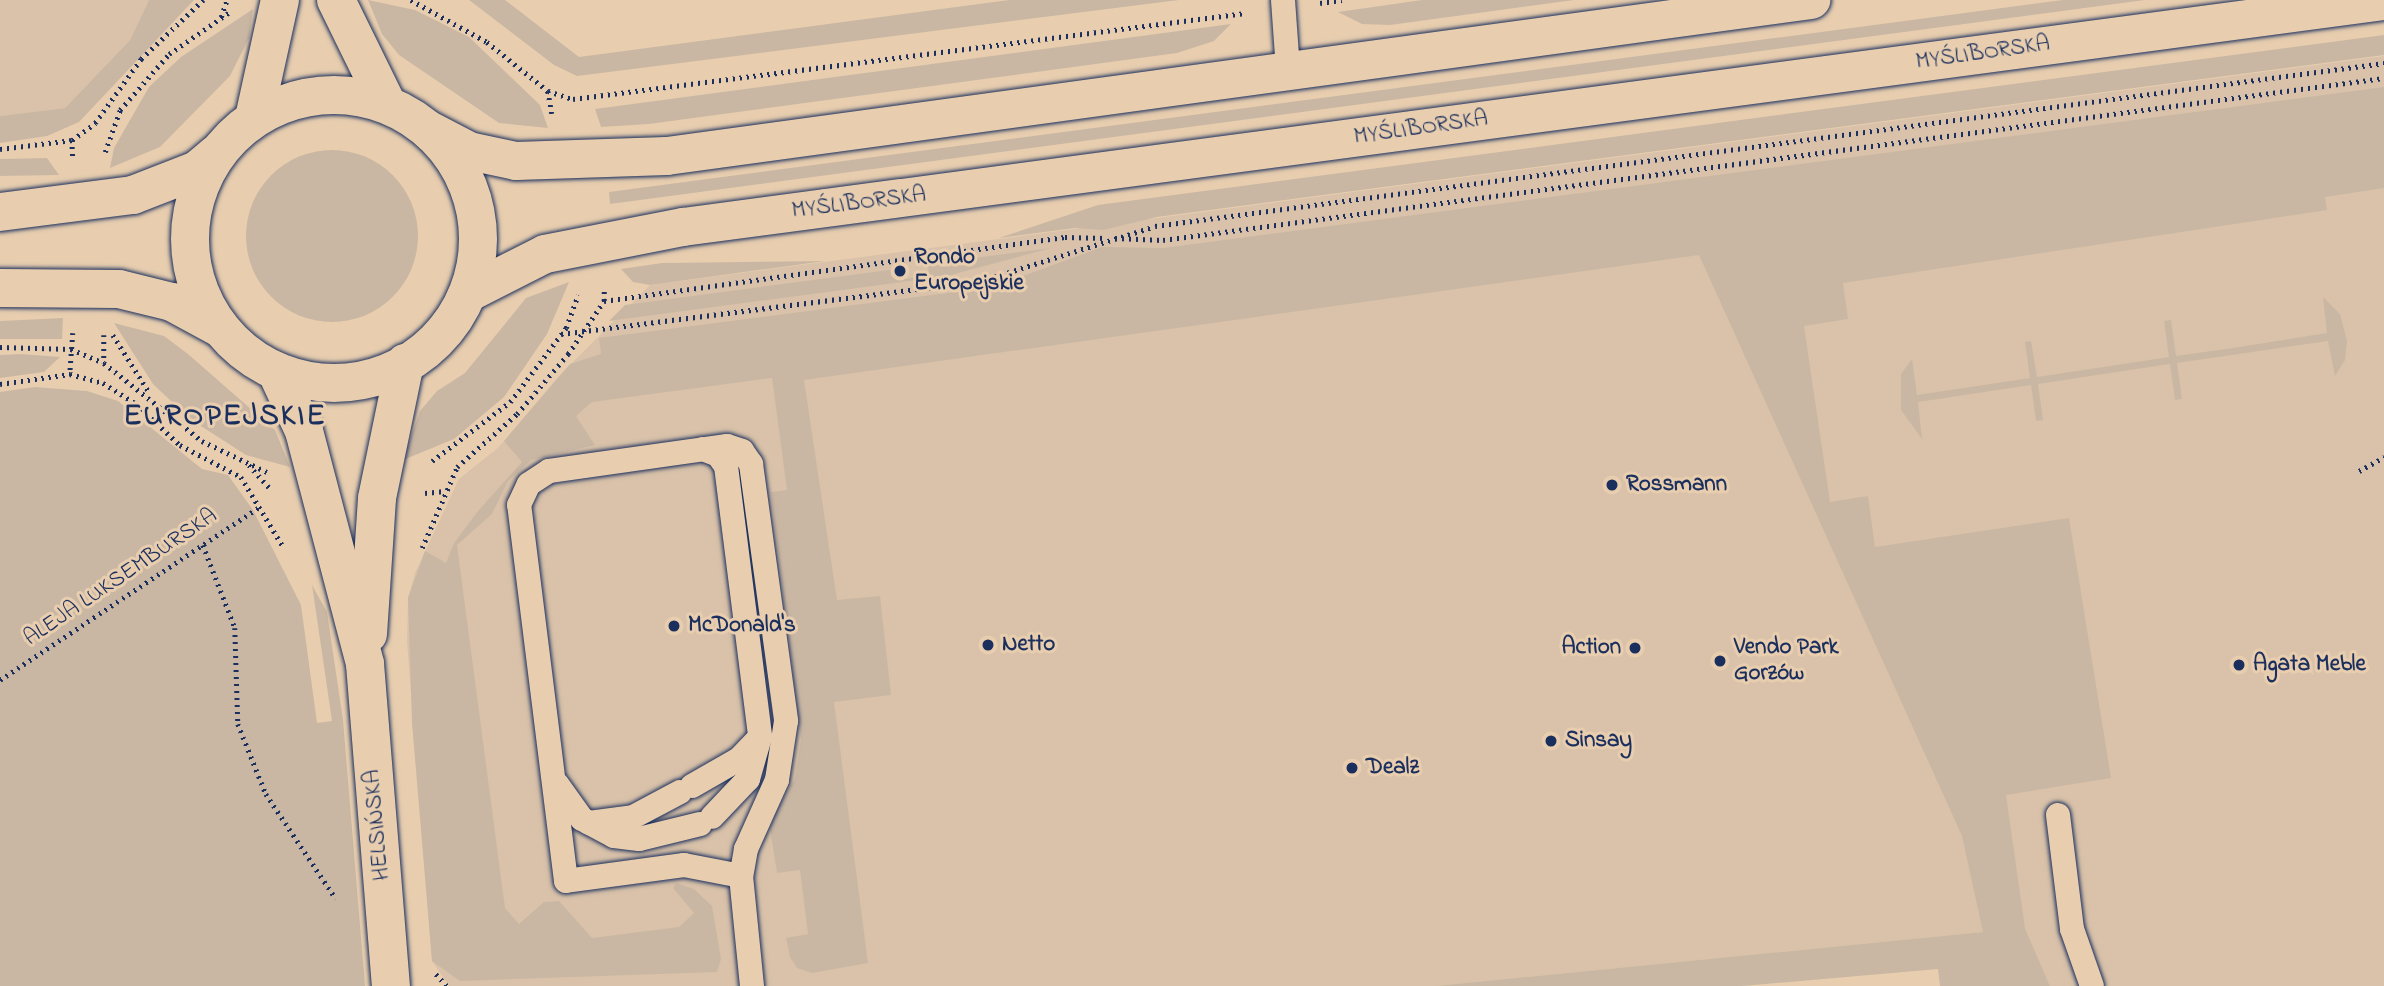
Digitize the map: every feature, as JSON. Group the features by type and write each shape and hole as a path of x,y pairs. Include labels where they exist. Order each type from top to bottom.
{"main road":[{"path":"254,118 280,0"},
{"path":"335,0 387,104"},
{"path":"0,212 88,203 177,179 219,152 254,118 319,95 387,104 469,151 516,161 667,156 1811,0"},
{"name":"MYŚLIBORSKA","path":"468,293 545,254 683,227 2384,1"},
{"path":"219,152 197,193 189,240 196,285 218,327 235,346 276,373 341,384 374,378 405,363 441,332 468,293 479,248 475,205 458,164 429,130"},
{"path":"0,288 172,302 218,327"},
{"name":"HELSIŃSKA","path":"391,986 365,664 381,470 405,363"},
{"name":"HELSIŃSKA","path":"276,373 316,472 365,664"}],"lane":[{"path":"1283,4 1288,70"},
{"path":"741,876 684,864 566,881 519,505 522,493 549,471 703,449 736,447 751,464 786,721 777,780 746,849 741,876 752,986"},
{"path":"550,763 569,805 589,823 633,839 706,820 748,779 760,737 726,466 718,455 703,449"},
{"path":"589,823 633,817 739,759 760,737"},
{"path":"2058,815 2072,929 2092,986"}],"path":[{"path":"0,149 72,140 95,122 141,59 203,0"},
{"path":"221,18 227,0"},
{"path":"411,0 487,41 548,91 573,99 1283,4 1342,0"},
{"path":"88,203 120,110 169,54 239,6"},
{"path":"561,334 981,281 1108,238 1154,226 2384,63"},
{"path":"604,301 1065,237 1163,240 2384,78"},
{"path":"72,140 88,203"},
{"path":"445,491 457,467 517,414 584,332 604,301 605,277"},
{"path":"381,470 429,462 463,441 510,402 561,334 580,290"},
{"path":"70,374 71,349 95,296"},
{"path":"95,296 104,363"},
{"path":"95,296 123,355 155,402"},
{"path":"0,347 71,349 104,363 202,441 269,473 316,472"},
{"path":"0,384 70,374 103,383 136,404 180,445 242,477 287,554"},
{"path":"2358,471 2384,457"},
{"name":"ALEJA LUKSEMBURSKA","path":"0,680 261,506"},
{"path":"202,545 236,628 238,724 266,794 329,892 388,947"}],"shaded area":[{"path":"0,0 149,0 130,40 65,108 0,116"},
{"path":"149,0 194,0 79,122 47,136 0,143 0,116 65,108 130,40"},
{"path":"368,0 415,10 469,37 540,105 548,128 499,123 399,55 382,34"},
{"path":"469,0 505,0 579,57 1009,0 1179,0 577,76 554,65"},
{"path":"1422,0 1574,0 1390,25 1362,24 1338,12"},
{"path":"2063,0 2145,0 610,204 609,192"},
{"path":"253,9 249,38 230,76 160,147 110,168 114,148 149,87 181,57"},
{"path":"1231,24 1214,41 1177,53 649,124 601,127 595,109"},
{"path":"2384,35 2384,55 1157,217 1103,230 1075,228 999,238 1098,205"},
{"path":"2384,56 2384,986 2050,986 2025,928 1436,986 449,986 432,961 407,642 408,598 415,573 459,479 499,447 557,378 650,285"},
{"path":"2384,87 2384,188 2325,197 2327,210 1843,283 1848,319 1804,326 1830,502 1868,496 1875,547 2069,518 2111,778 2006,795 2025,928 2050,986 1940,986 1938,969 1742,986 1436,986 1983,932 1962,836 1699,255 804,380 837,600 880,596 891,695 834,702 868,963 812,973 797,968 790,957 786,938 808,934 800,870 777,873 769,822 795,779 801,740 771,492 787,490 772,378 592,402 576,416 595,445 531,460 508,481 492,514 457,545 505,908 519,924 544,902 559,901 592,938 679,927 694,913 673,888 676,883 694,889 712,906 721,959 717,972 460,981 432,961 412,723 408,598 425,551 446,563 454,543 478,511 522,462 504,441 570,364 601,354 599,338 993,287 1102,247 1163,248"},
{"path":"332,150 365,156 393,175 412,203 418,236 412,269 393,297 365,316 332,322 299,316 271,297 252,269 246,236 252,203 271,175 299,156"},
{"path":"47,158 59,175 0,176 0,159"},
{"path":"1051,248 947,276 609,321 625,305 904,268 906,279 929,275 928,264"},
{"path":"825,261 650,285 633,282 621,269 662,263"},
{"path":"569,282 547,334 504,397 454,439 403,460 420,411 437,391 465,373 526,298"},
{"path":"2323,297 2340,314 2347,341 2345,360 2335,376 2328,341 2177,363 2182,399 2175,400 2170,364 2038,384 2043,420 2036,421 2031,385 1918,402 1922,439 1901,410 1901,374 1912,359 1917,395 2030,378 2025,342 2031,341 2037,377 2169,357 2164,321 2171,320 2176,356 2233,348 2327,333"},
{"path":"63,318 62,339 0,339 0,321"},
{"path":"114,323 164,336 188,354 275,430 290,467 246,455 190,419 153,384"},
{"path":"0,355 60,357 44,372 0,378"},
{"path":"35,387 87,391 118,401 202,469 228,475 253,510 301,605 317,723 332,721 312,585 327,612 343,720 365,986 0,986 0,392"}],"place":[{"name":"Rondo Europejskie","path":"900,271"},
{"name":"Rossmann","path":"1612,485"},
{"name":"McDonald's","path":"674,626"},
{"name":"Netto","path":"988,645"},
{"name":"Action","path":"1635,648"},
{"name":"Vendo Park Gorzów","path":"1720,661"},
{"name":"Agata Meble","path":"2239,665"},
{"name":"Sinsay","path":"1551,741"},
{"name":"Dealz","path":"1352,768"}],"district":[{"name":"EUROPEJSKIE","path":"225,417"}]}
